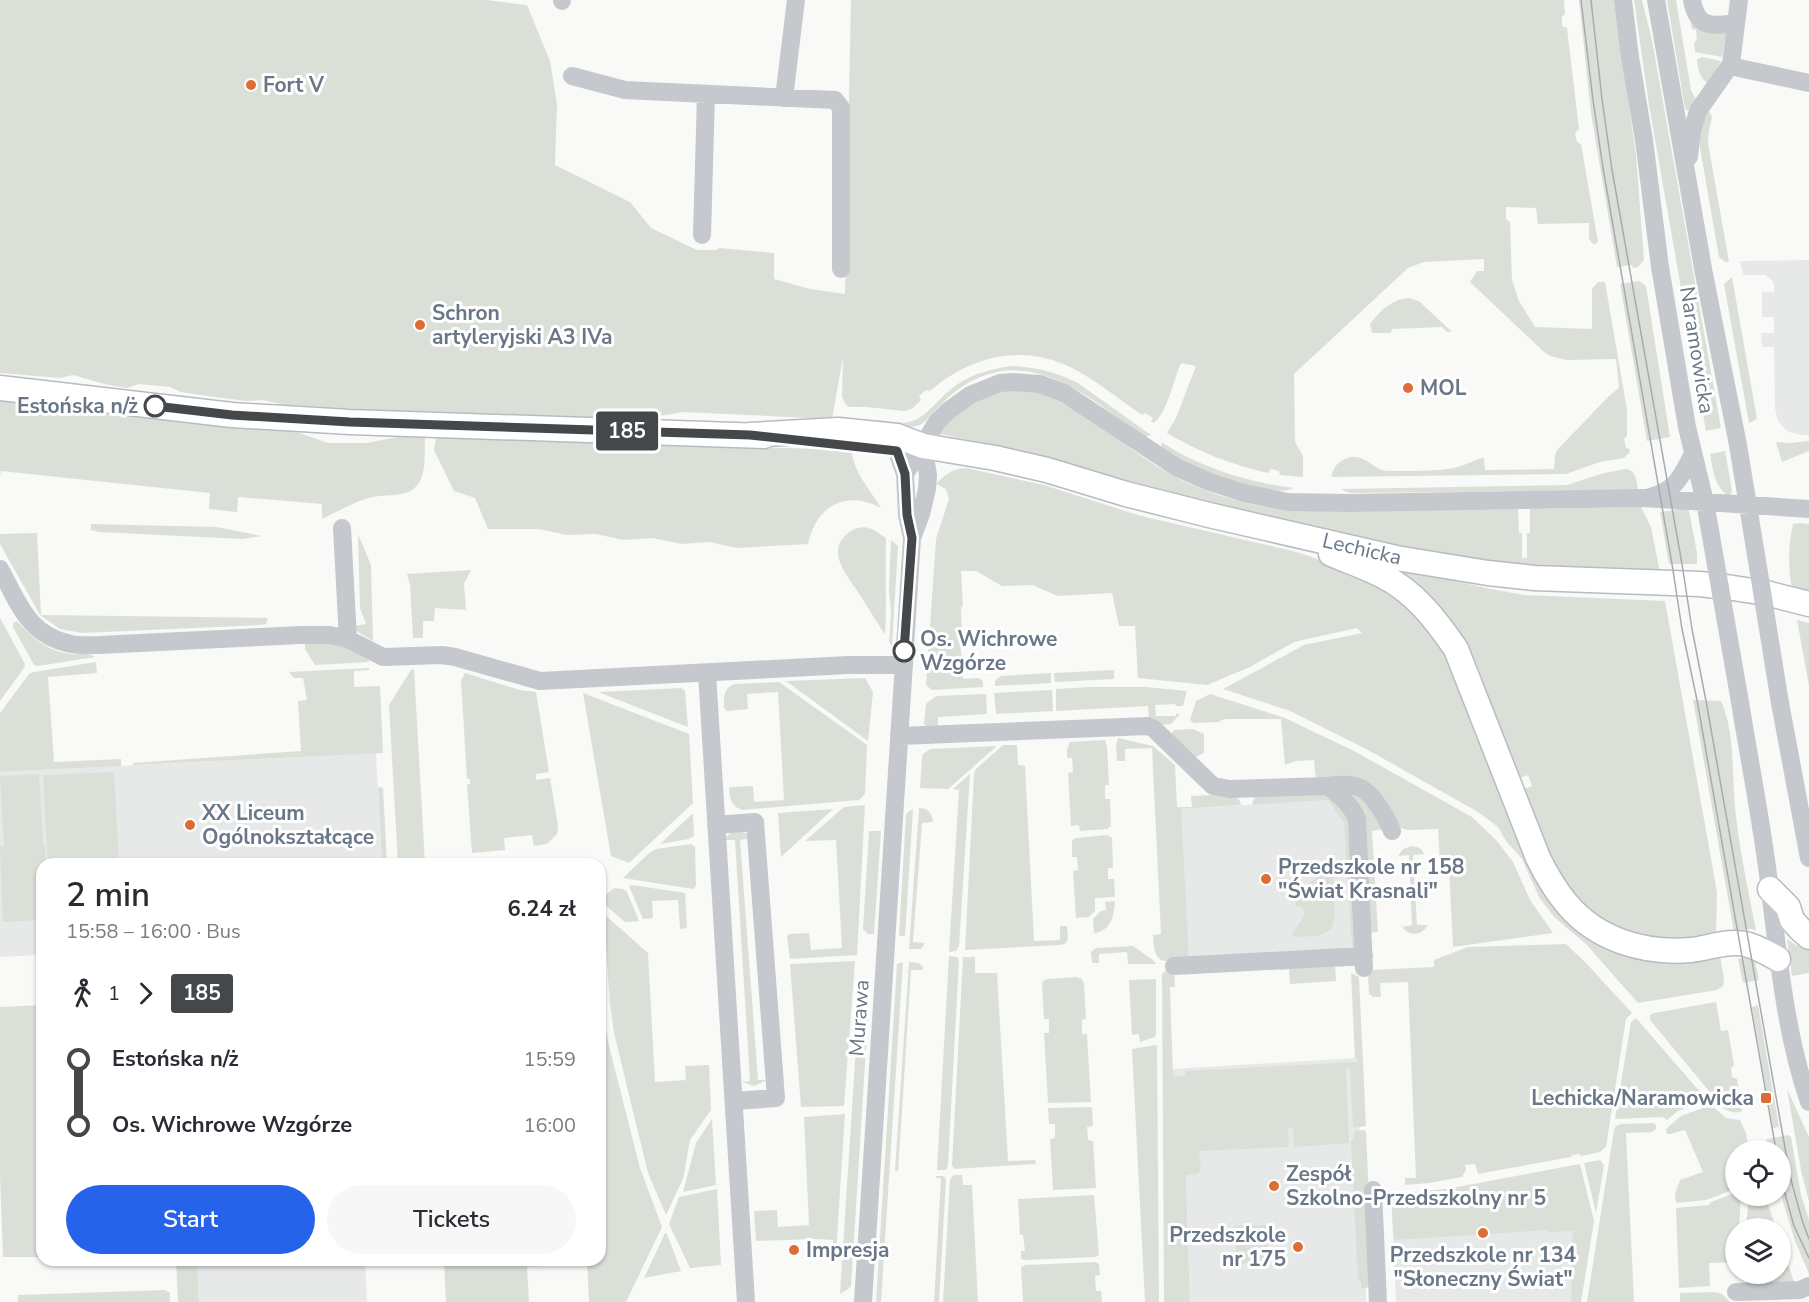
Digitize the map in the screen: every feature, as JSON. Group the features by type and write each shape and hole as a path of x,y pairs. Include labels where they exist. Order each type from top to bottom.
{"main road":[{"name":"Lechicka","path":"0,388 248,416 350,422 750,435 897,451 923,446"},
{"name":"Lechicka","path":"750,435 838,430 897,436 923,446 995,458 1047,470 1126,494 1396,558 1488,573 1584,580 1700,584 1766,592 1809,604"},
{"path":"1270,528 1384,576 1413,596 1435,619 1456,649 1538,858 1568,906 1584,920 1597,930 1642,948 1666,951 1693,950 1739,943 1749,945 1778,959"},
{"path":"1770,889 1788,907 1792,920 1809,937"}],"street":[{"path":"784,98 796,0"},
{"name":"Naramowicka","path":"1623,0 1660,267 1687,427 1705,502 1770,889"},
{"name":"Naramowicka","path":"1656,0 1749,505 1780,703 1809,858"},
{"path":"1692,0 1696,15 1704,23 1713,26 1736,23"},
{"path":"1687,177 1692,131 1698,111 1731,64 1739,0"},
{"path":"1731,64 1739,68 1809,83"},
{"path":"572,76 625,90 835,100 841,108 841,269"},
{"path":"702,235 706,95"},
{"name":"Lechicka","path":"923,446 937,422 970,395 1000,383 1028,382 1051,387 1071,396 1176,467 1234,490 1282,500 1362,502 1645,498 1809,509"},
{"path":"905,474 923,446"},
{"name":"Murawa","path":"912,538 921,514 928,475 923,446"},
{"name":"Murawa","path":"863,1302 912,538 907,515 905,474 897,451"},
{"path":"1645,498 1660,495 1676,483 1693,454"},
{"path":"342,528 348,639"},
{"path":"0,569 27,617 37,630 73,645 301,634 330,635 348,639 383,657 442,655 540,681 848,665 904,665"},
{"path":"707,674 746,1302"},
{"path":"899,736 1148,726 1154,729 1215,787 1230,789 1352,785 1361,788 1371,797 1388,820 1392,831"},
{"path":"1174,966 1364,962 1357,819 1352,809 1327,786"},
{"path":"716,825 755,822 776,1098 734,1101"},
{"path":"1770,889 1778,959 1800,1077 1809,1102"},
{"path":"1373,1190 1378,1302"},
{"path":"1736,1292 1800,1290 1809,1287"}],"shaded area":[{"path":"0,0 487,0 527,5 550,61 557,104 555,165 630,202 651,228 697,250 719,248 774,253 774,279 810,289 845,294 851,0 1564,0 1565,14 1562,17 1562,26 1567,28 1579,129 1575,133 1577,142 1581,144 1598,242 1594,245 1589,239 1589,223 1538,224 1536,208 1506,207 1506,219 1510,222 1512,280 1519,301 1535,327 1592,329 1592,289 1598,282 1605,282 1627,410 1627,436 1624,439 1626,448 1630,449 1629,453 1624,458 1600,462 1566,474 1332,477 1338,463 1353,457 1361,458 1386,471 1442,470 1482,458 1484,458 1485,470 1554,469 1558,449 1619,388 1616,359 1566,360 1550,356 1470,282 1477,271 1484,271 1484,259 1424,262 1408,268 1294,374 1295,442 1303,456 1303,477 1280,475 1279,471 1271,469 1268,473 1242,466 1204,452 1167,433 1176,418 1196,366 1181,363 1163,412 1154,423 1151,421 1153,418 1145,413 1142,415 1072,368 1053,360 1016,355 998,357 962,369 930,391 926,390 919,396 921,400 913,408 905,411 846,405 842,397 843,357 832,419 683,412 653,417 618,418 284,405 263,400 246,401 181,392 170,387 139,384 127,388 73,375 60,378 0,373"},
{"path":"1579,0 1614,0 1636,155 1644,260 1638,267 1633,268 1632,265 1617,267 1591,113"},
{"path":"1634,0 1642,0 1652,40 1721,428 1706,431 1649,105"},
{"path":"1667,0 1676,0 1691,90 1696,99 1688,111 1685,109"},
{"path":"1689,14 1726,32 1722,57 1695,52 1696,30 1692,29"},
{"path":"1703,57 1721,61 1708,84 1701,76 1698,66 1697,59"},
{"path":"1708,109 1712,117 1708,143 1729,262 1719,257 1700,148 1699,135"},
{"path":"1809,260 1809,435 1800,435 1787,431 1778,421 1775,408 1774,347 1762,347 1761,333 1774,333 1774,317 1762,317 1762,292 1774,292 1774,284 1765,275 1743,275 1740,261"},
{"path":"1732,277 1757,419 1749,423 1724,284"},
{"path":"1639,281 1646,286 1670,437 1647,441 1620,284"},
{"path":"1410,298 1420,302 1452,332 1447,332 1442,327 1392,329 1391,333 1372,333 1370,324 1383,310 1398,300"},
{"path":"1012,366 1046,371 1078,383 1151,435 1144,437 1076,390 1052,378 1028,371 1003,371 978,378 951,395 925,422 917,426 897,427 872,423 876,420 901,423 915,420 964,380 987,371"},
{"path":"1030,389 1053,397 1090,418 1172,475 1215,494 1239,501 1310,511 1518,509 1519,533 1522,533 1522,558 1527,558 1530,509 1641,507 1651,527 1660,573 1530,567 1401,548 1148,489 1045,456 940,434 960,410 993,392"},
{"path":"0,401 288,429 328,443 367,443 407,435 425,436 423,472 421,480 410,491 398,495 376,496 354,503 322,519 322,504 238,497 237,512 209,509 210,493 1,471 0,476"},
{"path":"436,437 852,450 859,473 881,508 856,500 845,501 825,511 812,531 808,544 737,548 710,542 681,544 652,538 623,540 596,534 567,535 539,529 488,529 475,498 454,491 434,450"},
{"path":"1809,441 1809,451 1782,462 1776,442"},
{"path":"1161,442 1225,473 1294,488 1281,491 1247,486 1189,463 1162,449"},
{"path":"1725,451 1732,490 1728,496 1717,482 1710,454"},
{"path":"966,468 1044,485 1141,516 1297,552 1351,571 1403,601 1444,650 1564,917 1720,955 1723,986 1717,990 1638,1003 1586,944 1554,917 1539,897 1522,859 1506,841 1498,827 1478,812 1368,750 1290,711 1223,689 1304,645 1362,633 1357,628 1294,642 1250,667 1207,685 1138,678 1135,626 1119,626 1112,593 1058,596 1032,585 1002,586 976,571 961,571 963,606 961,608 962,635 960,636 963,679 978,678 983,681 983,687 932,690 926,685 936,539 949,499 946,489 936,484 950,473"},
{"path":"1625,469 1634,473 1638,490 1350,493 1340,489 1567,485"},
{"path":"1675,507 1689,511 1697,564 1669,564 1660,512 1675,510"},
{"path":"91,524 216,527 262,536 243,539 100,532 91,530"},
{"path":"1793,524 1809,524 1809,593 1792,588 1790,540"},
{"path":"864,527 886,538 885,635 839,559 839,544 844,537 853,530"},
{"path":"37,533 41,615 268,618 266,624 82,633 60,629 40,615 0,544 0,534"},
{"path":"358,534 371,565 373,641 358,632 354,626 366,624 360,608"},
{"path":"891,540 898,546 892,646 889,642"},
{"path":"1402,569 1524,595 1665,601 1717,892 1716,936 1692,940 1643,939 1597,919 1558,877 1521,790 1532,786 1528,775 1517,779 1400,575"},
{"path":"471,570 464,584 466,610 435,608 434,621 423,621 423,638 413,638 410,585 407,574"},
{"path":"0,618 25,664 0,701"},
{"path":"1797,620 1809,623 1809,686"},
{"path":"17,621 48,647 71,654 87,654 95,657 34,665 13,627 13,623"},
{"path":"305,643 341,644 368,659 369,662 315,665 305,649"},
{"path":"96,662 97,673 48,677 54,762 121,759 121,766 0,772 0,713 29,674"},
{"path":"369,668 369,670 354,671 354,687 380,686 383,753 133,765 133,763 301,751 298,701 307,700 303,678 294,678 289,672"},
{"path":"414,669 425,858 398,858 389,705 411,670"},
{"path":"1114,670 1114,679 1055,682 1054,673"},
{"path":"465,673 520,690 536,692 549,772 536,774 536,780 550,778 558,826 557,834 547,844 534,846 532,835 504,838 505,850 472,853 467,784 470,784 470,779 467,779 461,680"},
{"path":"1051,673 1051,683 995,686 995,681 1001,676"},
{"path":"865,678 873,692 868,741 786,681"},
{"path":"779,682 867,745 865,794 859,800 742,810 733,804 729,792 731,787 753,786 754,802 784,800 778,692 747,694 748,709 727,711 724,708 725,694 734,684"},
{"path":"1146,687 1187,691 1183,706 1155,705 1156,716 1180,714 1171,724 1156,725 1149,718 1148,706 1056,711 1056,689"},
{"path":"681,688 685,691 688,727 598,692"},
{"path":"1052,690 1053,711 996,714 994,693"},
{"path":"583,693 689,734 693,803 629,863 611,856"},
{"path":"986,694 987,714 938,717 938,729 930,729 924,724 926,704 936,696"},
{"path":"1210,694 1285,718 1354,751 1472,817 1497,841 1513,862 1530,900 1553,933 1453,947 1449,868 1440,864 1438,829 1408,830 1401,828 1372,791 1316,781 1314,760 1296,761 1285,765 1281,719 1225,719 1218,722 1194,723 1190,720 1196,701"},
{"path":"1693,700 1721,701 1729,726 1739,838 1756,930 1734,932"},
{"path":"1193,729 1204,734 1204,753 1192,759 1170,736 1174,730"},
{"path":"1118,738 1153,746 1175,765 1177,807 1192,807 1191,796 1232,794 1241,803 1241,805 1181,809 1189,958 1166,961 1158,957 1155,952 1153,935 1161,934 1152,748 1125,749 1125,761 1117,761"},
{"path":"1105,740 1109,785 1105,785 1105,799 1110,799 1111,826 1107,829 1080,831 1079,825 1071,826 1068,773 1073,772 1072,758 1067,758 1067,749 1070,742"},
{"path":"1003,745 1017,745 1018,765 1025,766 1034,941 1060,940 1060,926 1067,926 1068,938 1066,943 1061,945 965,950 974,774 976,769"},
{"path":"997,746 948,789 920,788 923,754 930,749"},
{"name":"XX Liceum Ogólnokształcące","path":"376,753 382,858 36,858 36,955 0,957 0,772"},
{"path":"114,772 119,858 48,858 43,775"},
{"path":"39,774 46,858 36,858 36,920 3,922 0,847 4,846 0,776"},
{"path":"970,774 959,946 956,951 949,952 959,790 953,789"},
{"path":"378,787 383,788 387,858 382,858"},
{"path":"1318,790 1350,814 1358,946 1352,949 1344,823 1328,800 1252,805 1255,795"},
{"path":"1339,790 1359,793 1384,829 1372,831 1378,932 1366,933 1361,815"},
{"name":"Przedszkole nr 158 \"Świat Krasnali\"","path":"1328,800 1345,823 1352,949 1189,958 1180,809"},
{"path":"865,805 857,955 790,959 787,936 789,934 809,933 811,950 842,948 836,840 805,841 844,807"},
{"path":"919,808 929,812 933,822 922,823 913,942 925,943 921,949 909,949"},
{"path":"833,809 781,857 778,813"},
{"path":"913,809 905,936 899,936 906,815"},
{"path":"692,814 694,836 660,844"},
{"path":"869,831 881,831 874,934 868,934 863,929"},
{"path":"731,832 744,833 750,838 740,840 758,1080 767,1080 754,1086 742,1082 750,1081 735,840 724,840"},
{"path":"1107,835 1112,838 1113,868 1108,868 1108,879 1114,879 1115,897 1095,898 1095,911 1089,917 1076,918 1073,871 1078,870 1077,857 1072,857 1072,840"},
{"path":"691,844 695,847 696,886 693,889 623,878 656,849"},
{"path":"1412,846 1420,848 1424,854 1413,855 1417,925 1428,925 1415,934 1402,927 1412,925 1409,855 1398,856 1403,849"},
{"path":"1329,869 1333,870 1335,915 1332,928 1318,936 1294,937 1292,934 1302,920 1305,911 1301,907 1296,907 1299,895 1307,885"},
{"path":"629,886 685,893 687,928 680,929 678,900 652,901 653,918 643,919"},
{"path":"614,888 627,892 639,921 625,922 606,906 606,895"},
{"path":"1115,901 1114,912 1108,926 1094,933 1093,919 1101,911 1106,910 1105,902"},
{"path":"606,916 648,953 655,1082 686,1080 685,1066 709,1065 711,1110 690,1140 683,1179 666,1215 648,1173 614,1033 610,1004"},
{"path":"1787,939 1809,949 1809,973 1792,976"},
{"path":"1566,944 1632,1013 1626,1019 1606,1147 1600,1152 1581,1156 1580,1154 1572,1155 1478,1174 1475,1164 1465,1165 1466,1170 1462,1177 1405,1185 1405,1178 1416,1178 1408,982 1380,983 1381,997 1373,997 1369,994 1368,972 1434,967 1434,960 1468,947"},
{"path":"1133,946 1156,964 1128,964 1127,952 1099,954 1099,963 1092,963 1091,952 1096,948"},
{"path":"949,956 957,957 959,960 948,1165 946,1170 937,1170"},
{"path":"1754,956 1759,980 1743,983 1738,959"},
{"path":"963,957 975,957 975,973 997,973 1008,1161 1035,1160 1036,1164 954,1169 952,1165"},
{"path":"855,961 844,1106 801,1107 790,964"},
{"path":"903,962 881,1302 876,1302 897,964"},
{"path":"909,962 919,963 923,970 911,970 898,1172 895,1170"},
{"path":"1344,965 1345,967 1335,966 1336,981 1290,984 1289,969 1280,970 1281,966"},
{"path":"1174,969 1175,987 1170,987 1173,1077 1185,1076 1185,1071 1357,1062 1351,973 1359,977 1366,1126 1353,1128 1350,1068 1346,1067 1349,1143 1294,1147 1293,1128 1288,1129 1289,1147 1199,1151 1201,1170 1197,1174 1186,1175 1190,1302 1164,1302 1162,974 1166,970"},
{"path":"1077,977 1082,979 1084,984 1086,1019 1082,1020 1082,1034 1087,1034 1091,1102 1048,1103 1044,1033 1049,1033 1049,1019 1044,1019 1042,984 1048,979"},
{"path":"1156,979 1156,1035 1140,1042 1139,1034 1132,1035 1129,980"},
{"path":"1716,1002 1721,1031 1728,1030 1734,1065 1731,1069 1732,1077 1737,1079 1742,1111 1739,1112 1723,1108 1650,1020 1650,1015 1654,1013"},
{"path":"36,1005 36,1257 3,1257 0,1175 0,1007"},
{"path":"1758,1005 1779,1127 1773,1128 1752,1007"},
{"path":"858,1015 868,1016 851,1286 840,1294"},
{"path":"1636,1018 1707,1100 1678,1111 1667,1120 1663,1117 1615,1119 1631,1022"},
{"path":"606,1030 640,1168 662,1227 626,1302 589,1302 587,1266 606,1266"},
{"path":"1157,1046 1159,1302 1145,1302 1132,1049"},
{"name":"Zespół Szkolno-Przedszkolny nr 5","path":"1357,1058 1366,1302 1190,1302 1186,1175 1172,1154 1172,1069"},
{"path":"1787,1089 1809,1137 1809,1202 1801,1170"},
{"path":"1711,1105 1726,1118 1740,1120 1747,1140 1725,1140 1725,1193 1706,1200 1676,1203 1675,1194 1680,1180 1703,1172 1685,1130 1667,1134 1666,1129 1681,1116"},
{"path":"1092,1107 1093,1126 1087,1127 1088,1140 1093,1141 1096,1188 1053,1190 1050,1139 1055,1138 1055,1124 1049,1124 1048,1108"},
{"path":"845,1114 836,1254 833,1254 833,1240 756,1241 754,1211 777,1210 778,1227 809,1225 804,1117"},
{"path":"712,1119 716,1185 683,1192 696,1143"},
{"path":"1653,1123 1656,1125 1656,1129 1652,1132 1626,1133 1634,1302 1587,1302 1614,1130 1621,1124"},
{"path":"1364,1130 1366,1132 1373,1283 1365,1289 1361,1288 1361,1281 1358,1281 1351,1142 1354,1131"},
{"path":"1788,1135 1791,1137 1801,1195 1809,1220 1809,1274 1795,1241 1791,1218 1788,1218 1784,1206 1791,1206 1791,1140 1767,1139"},
{"path":"1600,1160 1604,1165 1596,1213 1584,1163"},
{"path":"1580,1164 1594,1221 1581,1302 1571,1302 1573,1231 1548,1232 1548,1230 1394,1240 1391,1194 1447,1189"},
{"name":"Przedszkole nr 134 \"Słoneczny Świat\"","path":"1571,1166 1574,1238 1571,1302 1396,1302 1391,1194 1447,1189"},
{"path":"954,1175 962,1175 963,1185 972,1185 978,1302 943,1302 950,1179"},
{"path":"936,1176 944,1176 946,1180 939,1302 934,1302 941,1178 936,1178"},
{"path":"717,1189 721,1265 690,1268 669,1224 679,1197"},
{"path":"1094,1195 1099,1255 1021,1259 1021,1251 1025,1251 1023,1235 1020,1235 1018,1199"},
{"path":"1725,1197 1725,1206 1740,1206 1740,1218 1725,1218 1725,1262 1709,1263 1710,1286 1679,1288 1676,1208 1709,1205"},
{"path":"1748,1206 1768,1206 1773,1218 1747,1218"},
{"path":"1266,1225 1268,1262 1236,1264 1235,1226"},
{"path":"665,1233 681,1271 644,1278"},
{"path":"1095,1262 1099,1264 1100,1275 1095,1276 1096,1291 1101,1291 1102,1302 1023,1302 1021,1267"},
{"path":"176,1266 197,1266 199,1302 178,1302"},
{"path":"197,1266 365,1266 367,1302 199,1302"},
{"path":"444,1266 541,1266 527,1267 529,1302 446,1302"},
{"path":"1791,1273 1795,1285 1766,1284 1791,1284"},
{"path":"165,1290 170,1293 170,1302 18,1302 18,1295"},
{"path":"1715,1292 1722,1294 1730,1302 1680,1302 1680,1293"}],"tram line":[{"path":"1581,0 1603,168 1682,629 1697,700 1774,1140"},
{"path":"1591,0 1612,170 1692,629 1790,1176 1809,1239"},
{"path":"1788,1206 1794,1226 1809,1258"}],"bus line":[{"name":"185","path":"155,406 232,415 350,422 750,435 897,451 905,474 907,515 912,538 904,651"}],"place":[{"name":"Fort V","path":"251,85"},
{"name":"Schron artyleryjski A3 IVa","path":"420,325"},
{"name":"MOL","path":"1408,388"},
{"name":"Estońska n/ż","path":"155,406"},
{"name":"Os. Wichrowe Wzgórze","path":"904,651"},
{"name":"XX Liceum Ogólnokształcące","path":"190,825"},
{"name":"Przedszkole nr 158 \"Świat Krasnali\"","path":"1266,879"},
{"name":"Lechicka/Naramowicka","path":"1766,1098"},
{"name":"Zespół Szkolno-Przedszkolny nr 5","path":"1274,1186"},
{"name":"Przedszkole nr 134 \"Słoneczny Świat\"","path":"1483,1233"},
{"name":"Przedszkole nr 175","path":"1298,1247"},
{"name":"Impresja","path":"794,1250"}]}
